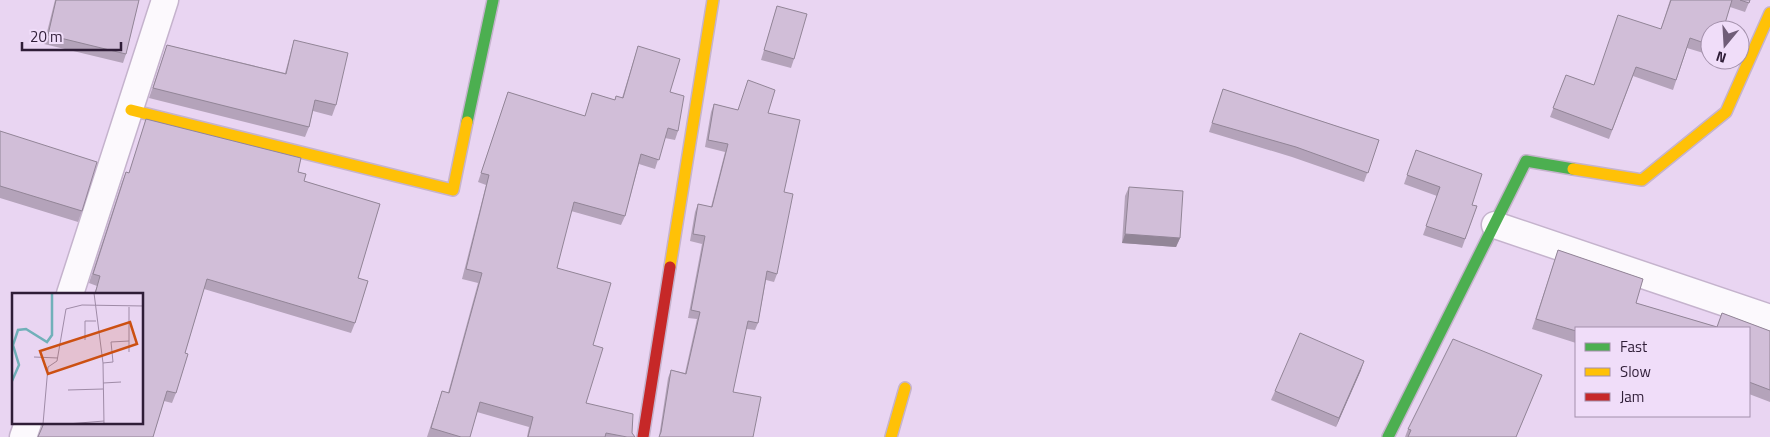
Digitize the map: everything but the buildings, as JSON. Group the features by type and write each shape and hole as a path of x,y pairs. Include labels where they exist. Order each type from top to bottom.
{"street":[{"path":"70,293 165,0"},
{"path":"131,110 453,190 493,0"},
{"path":"643,437 713,0"},
{"path":"1388,437 1526,161 1642,180 1726,112 1770,13"},
{"path":"1494,225 1770,318"},
{"path":"891,437 905,388"},
{"path":"23,437 28,424"}],"traffic: fast":[{"path":"467,122 493,0"},
{"path":"1388,437 1526,161 1573,169"}],"traffic: slow":[{"path":"670,267 713,0"},
{"path":"1573,169 1642,180 1726,112 1770,13"},
{"path":"131,110 453,190 467,122"},
{"path":"891,437 905,388"}],"traffic: jam":[{"path":"643,437 670,267"}]}
